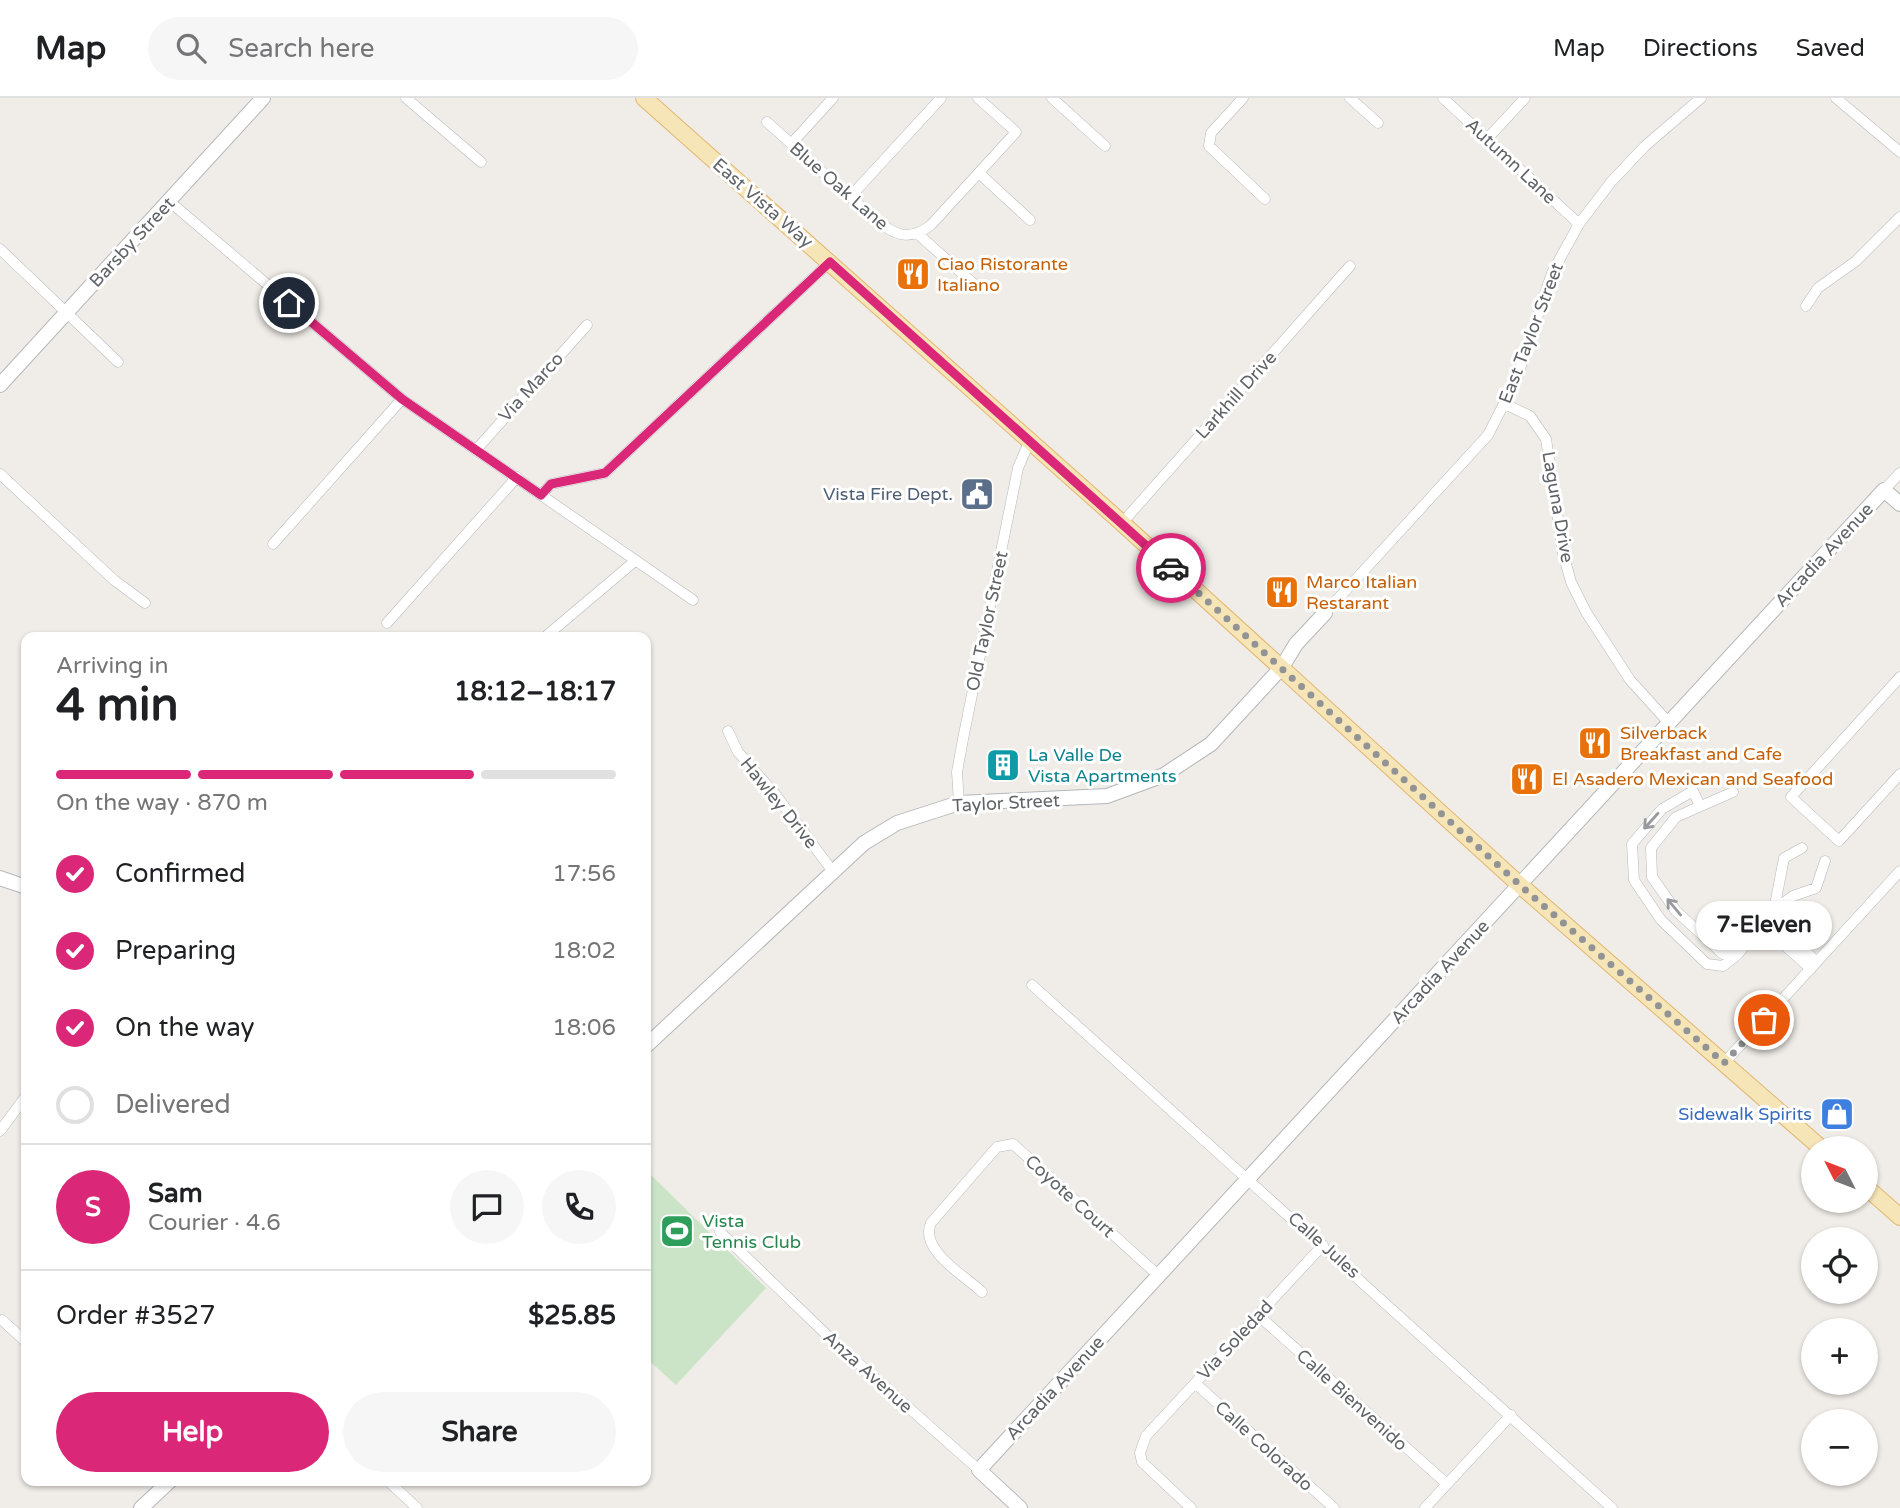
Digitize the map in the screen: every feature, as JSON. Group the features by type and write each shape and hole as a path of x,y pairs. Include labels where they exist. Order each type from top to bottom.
{"main road":[{"name":"East Vista Way","path":"644,98 1122,523 1521,886 1807,1136"},
{"path":"1878,1197 1900,1217"}],"street":[{"name":"Barsby Street","path":"0,385 263,98"},
{"path":"406,98 481,162"},
{"path":"791,144 833,98"},
{"path":"850,197 941,98"},
{"path":"974,284 919,235 1016,132 978,98"},
{"path":"1052,98 1105,146"},
{"path":"1243,98 1211,133 1209,146 1265,199"},
{"path":"1350,98 1378,123"},
{"name":"Autumn Lane","path":"1443,98 1579,224"},
{"path":"1487,139 1525,98"},
{"name":"East Taylor Street","path":"1282,667 1296,644 1488,435 1505,404 1527,351 1552,273 1579,224 1611,182 1645,146 1701,98"},
{"path":"1836,98 1900,152"},
{"name":"Blue Oak Lane","path":"766,122 894,234 908,237 919,235"},
{"path":"979,173 1030,220"},
{"path":"169,201 402,399 694,600"},
{"path":"1806,306 1818,288 1856,261 1900,217"},
{"path":"0,249 68,311 118,362"},
{"path":"541,495 551,484 605,473 830,262"},
{"name":"Larkhill Drive","path":"1122,523 1350,266"},
{"name":"Via Marco","path":"476,450 587,325"},
{"path":"273,544 402,399"},
{"name":"Laguna Drive","path":"1505,404 1530,416 1546,439 1563,553 1571,582 1586,612 1630,680 1670,724"},
{"name":"Old Taylor Street","path":"959,803 957,772 962,739 1018,468 1029,442"},
{"name":"Arcadia Avenue","path":"979,1470 1900,473"},
{"path":"0,474 114,580 145,603"},
{"path":"387,622 517,477"},
{"path":"1884,490 1900,504"},
{"path":"551,632 635,561"},
{"name":"Taylor Street","path":"651,1037 864,844 883,831 933,810 959,803 1107,796 1164,775 1211,744 1282,667"},
{"path":"1900,677 1791,797 1839,841 1900,774"},
{"name":"Hawley Drive","path":"728,731 738,752 775,794 834,873"},
{"path":"1700,806 1692,791 1667,805 1632,844 1634,880 1665,925 1707,964 1723,966 1737,955 1768,918 1793,896 1816,888 1825,861"},
{"path":"1733,792 1676,817 1653,842 1652,877 1676,911 1718,950 1723,954 1737,955"},
{"path":"1768,918 1782,862 1786,856 1802,848"},
{"path":"1724,1063 1900,871"},
{"path":"0,878 21,885"},
{"path":"1768,918 1814,965"},
{"name":"Calle Jules","path":"1032,985 1250,1178 1612,1508"},
{"path":"0,1131 21,1103"},
{"name":"Coyote Court","path":"982,1292 930,1245 927,1232 930,1223 997,1147 1005,1144 1013,1144 1159,1276"},
{"name":"Anza Avenue","path":"720,1232 830,1338 1020,1508"},
{"name":"Via Soledad","path":"1191,1508 1142,1462 1140,1453 1146,1436 1323,1245"},
{"name":"Calle Bienvenido","path":"1258,1315 1447,1484"},
{"path":"2,1320 21,1337"},
{"name":"Calle Colorado","path":"1195,1383 1334,1508"},
{"path":"1425,1508 1511,1415"},
{"path":"141,1508 165,1486"},
{"path":"393,1486 417,1508"}],"green space":[{"name":"Vista Tennis Club","path":"651,1175 766,1288 676,1385 651,1362"}],"way so far":[{"path":"1171,568 1521,886 1724,1063 1764,1020"}],"place":[{"name":"Ciao Ristorante Italiano","path":"913,274"},
{"name":"Vista Fire Dept.","path":"977,494"},
{"name":"Marco Italian Restarant","path":"1282,592"},
{"name":"Silverback Breakfast and Cafe","path":"1595,743"},
{"name":"La Valle De Vista Apartments","path":"1003,765"},
{"name":"El Asadero Mexican and Seafood","path":"1527,779"},
{"name":"7-Eleven","path":"1764,1020"},
{"name":"Sidewalk Spirits","path":"1837,1114"},
{"name":"Vista Tennis Club","path":"677,1231"}],"route":[{"path":"289,303 402,399 541,495 551,484 605,473 830,262 1171,568"}]}
